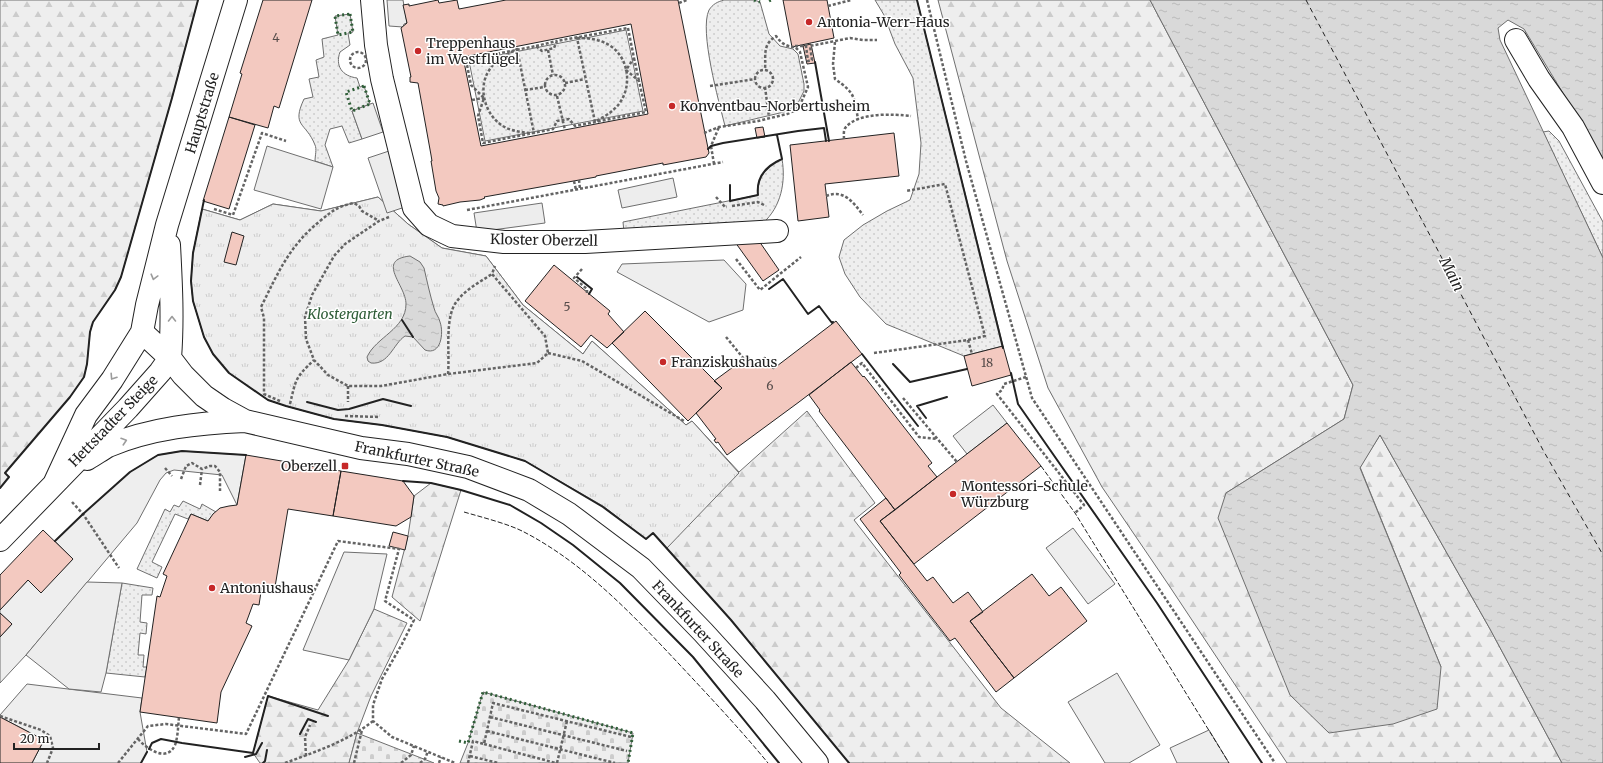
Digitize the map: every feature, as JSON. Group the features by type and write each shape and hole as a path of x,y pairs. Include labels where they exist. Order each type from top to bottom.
{"main road":[{"name":"Hauptstraße","path":"142,332 167,225 236,0"},
{"name":"Kloster Oberzell","path":"372,0 376,45 382,78 414,208 429,225 452,236 504,242 585,242 777,231"},
{"path":"1516,40 1539,78 1573,128 1603,183"},
{"name":"Hauptstraße","path":"167,225 172,290 170,358"},
{"name":"Hettstadter Steige","path":"55,482 86,415 112,380 126,355 142,332"},
{"name":"Frankfurter Straße","path":"142,332 170,358 182,375 204,396 223,409 245,421 361,448 408,454 468,467 529,490 569,514 641,568 703,632 765,700 817,763"},
{"path":"126,355 170,358"},
{"name":"Hettstadter Steige","path":"0,540 128,408 160,372 170,358"},
{"name":"Hettstadter Steige","path":"55,482 87,459 108,447 126,440 187,425 245,421"}],"path":[{"path":"679,3 687,0"},
{"path":"828,6 851,0"},
{"path":"927,0 966,161 1032,398 1275,763"},
{"path":"628,26 646,112 575,126 569,119 557,121 553,129 483,143 478,116 484,98 471,85 466,60 577,38 628,26"},
{"path":"765,70 766,45 776,36 781,43 792,47 806,46 808,61 812,60 810,46 850,38 877,40"},
{"path":"577,38 590,38 602,41 613,48 621,58 626,70 628,81 626,92 621,102 614,110 594,122"},
{"path":"577,38 594,122"},
{"path":"536,46 542,51 548,50 554,48 557,41"},
{"path":"835,42 833,64 835,78 846,86 854,96 858,119"},
{"path":"704,133 719,127 758,121 769,117 787,114 800,105 807,93 807,82 800,52 795,46"},
{"path":"517,49 534,133"},
{"path":"517,49 505,54 495,62 487,73 484,85 484,98 487,109 493,118 502,125 511,130 534,133"},
{"path":"548,50 553,75"},
{"path":"626,70 634,58"},
{"path":"626,70 639,81"},
{"path":"765,70 771,73 773,78 771,85 765,88 757,84 756,75 760,71 765,70"},
{"path":"553,75 559,75 563,78 565,83 565,88 562,93 557,96 547,92 545,86 546,81 553,75"},
{"path":"565,83 585,79"},
{"path":"710,86 756,80"},
{"path":"525,90 545,86"},
{"path":"765,88 769,117"},
{"path":"557,96 565,130"},
{"path":"472,100 484,98"},
{"path":"844,139 844,131 847,126 858,119 876,115 893,114 911,116"},
{"path":"714,164 711,146 719,127"},
{"path":"214,209 233,215 262,133 286,141"},
{"path":"462,212 723,162"},
{"path":"579,180 580,189"},
{"path":"574,181 576,190"},
{"path":"874,354 968,340 985,336 945,184 906,191"},
{"path":"826,196 833,193 849,198 863,215"},
{"path":"716,197 725,207 749,203"},
{"path":"298,406 264,394 264,318 260,307 289,253 306,232 336,208 354,203 359,206 362,211 379,221"},
{"path":"388,217 379,221 345,244 334,256 312,295 305,317 306,339 314,360 328,375 348,386 381,386 448,374 537,363 548,353"},
{"path":"448,374 450,319 456,301 492,274 504,242"},
{"path":"760,290 801,257"},
{"path":"492,274 545,336 548,353"},
{"path":"574,278 587,288 587,293"},
{"path":"726,338 744,359"},
{"path":"968,340 972,354"},
{"path":"548,353 582,361 684,421"},
{"path":"290,404 299,374 314,360"},
{"path":"856,368 862,363 919,437 937,439"},
{"path":"1026,377 1004,384 1002,390 997,394 1084,505 1075,513"},
{"path":"348,386 348,402"},
{"path":"903,398 957,462"},
{"path":"343,416 380,417"},
{"path":"181,479 186,466 192,463 202,469"},
{"path":"202,469 210,466 214,466 219,469 220,491"},
{"path":"165,468 172,476"},
{"path":"200,485 202,469"},
{"path":"83,514 119,568"},
{"path":"118,763 148,726 166,724 246,734 338,541 399,549 385,601 414,620 382,679 373,705 373,721 392,737 456,763"},
{"path":"484,744 493,703 630,737"},
{"path":"0,716 41,730 50,736 53,748 47,763"},
{"path":"138,739 148,750 155,754 165,756 171,752 176,745 180,717"},
{"path":"490,717 628,751"},
{"path":"285,763 306,756 362,729 373,721"},
{"path":"468,763 473,742 557,763 567,721"},
{"path":"306,756 305,737 310,724"},
{"path":"354,763 362,729"},
{"path":"487,731 615,763"},
{"path":"400,763 411,755 414,746"},
{"path":"420,763 425,759 428,751"},
{"path":"470,756 498,763"},
{"path":"439,763 441,757"}],"green space":[{"path":"0,0 198,0 121,277 115,290 93,322 90,332 87,364 84,377 70,397 5,473 9,477 0,488"},
{"path":"724,0 754,0 760,2 769,34 780,46 793,49 798,54 804,91 797,105 784,112 725,126 711,67 706,34 709,10 715,4"},
{"path":"875,0 917,0 1003,346 964,356 886,324 860,297 845,274 839,257 844,240 863,225 910,200 919,174 921,143 913,78 895,44 884,15"},
{"path":"938,0 1150,0 1353,385 1344,419 1226,493 1441,667 1360,467 1380,435 1490,629 1562,763 1287,763 1102,487 1048,388 1007,261"},
{"path":"350,14 353,32 348,33 350,45 340,52 338,62 344,73 357,78 360,87 364,86 370,104 352,111 362,139 349,143 342,126 330,129 325,145 333,167 315,161 316,147 301,124 299,115 304,99 313,97 309,79 319,77 316,60 324,57 322,39 338,35 335,16"},
{"path":"626,30 643,111 485,141 469,61"},
{"path":"1549,131 1559,141 1603,222 1603,258 1543,132"},
{"path":"782,159 783,176 781,194 774,209 763,223 624,232 623,222 758,195 759,183 764,173 771,165"},
{"path":"378,197 408,224 442,248 486,256 523,305 583,354 592,341 686,425 692,421 739,472 807,411 875,503 854,520 1001,708 1070,763 849,763 731,620 653,533 646,539 603,506 525,461 447,437 382,425 334,419 286,406 268,400 229,373 213,354 204,337 193,301 191,281 193,253 202,209 240,220 273,204 321,211"},
{"name":"Klostergarten","path":"378,197 408,224 442,248 486,256 523,305 583,354 592,341 686,425 692,421 739,473 667,548 653,533 646,539 603,506 525,461 447,437 382,425 334,419 268,400 229,373 213,354 204,337 193,301 191,281 193,253 202,209 240,220 273,204 321,211"},
{"path":"724,260 746,284 743,310 709,322 617,272 622,264"},
{"path":"182,451 246,455 237,505 222,475 174,470 166,473 160,480 137,523 26,655 0,683 0,637 12,624 0,613 0,610 28,580 41,592 73,559 55,541 130,472 158,455"},
{"path":"431,483 461,490 420,621 392,597 408,536 414,496"},
{"path":"183,501 200,509 202,504 216,512 208,521 191,514 188,519 175,514 152,562 162,567 157,578 137,569 165,509 170,512 174,505 179,507"},
{"path":"1073,528 1115,584 1088,604 1046,548"},
{"path":"344,552 387,554 374,609 349,660 303,650"},
{"path":"122,583 153,588 152,595 142,595 140,622 147,623 146,634 140,633 138,655 144,655 143,667 147,667 145,677 106,673"},
{"path":"374,609 407,623 371,696 357,733 349,763 260,763 253,753 268,696 318,710 349,660"},
{"path":"1117,673 1160,745 1129,763 1105,763 1068,702"},
{"path":"27,684 142,698 140,712 147,752 141,763 32,763 44,740 0,717 0,715"},
{"path":"483,692 633,733 628,763 460,763 468,743"},
{"path":"1209,730 1229,763 1177,763 1170,748"},
{"path":"357,733 434,763 349,763"}],"shaded area":[{"path":"387,0 403,0 407,23 404,24 403,27 389,26"},
{"path":"373,103 383,132 362,139 352,111"},
{"path":"267,146 333,167 321,209 254,190"},
{"path":"389,151 408,206 387,213 368,158"},
{"path":"673,178 677,197 622,208 618,190"},
{"path":"542,203 545,223 477,232 474,213"},
{"path":"993,405 1007,423 967,454 953,436"},
{"path":"87,582 122,583 106,673 101,692 69,689 26,655"}],"water":[{"name":"Main","path":"1150,0 1603,0 1603,159 1524,29 1508,20 1498,28 1500,40 1603,258 1603,763 1562,763 1490,629 1380,435 1360,468 1441,667 1437,709 1393,724 1329,733 1290,695 1218,518 1226,493 1344,419 1353,385"},
{"path":"410,256 420,262 424,268 441,327 442,332 440,342 435,350 430,351 425,350 413,337 405,336 382,361 371,363 368,361 367,357 371,350 396,326 405,313 405,297 393,268 395,263 400,258"}],"building":[{"path":"263,0 312,0 279,108 274,106 268,128 229,117 242,74 240,73"},
{"name":"Konventbau-Norbertusheim","path":"438,0 439,3 457,0 459,9 506,0 678,0 709,153 706,157 663,165 663,163 596,177 484,197 485,198 480,200 460,202 443,206 438,204 439,198 436,191 418,83 410,82 411,77 401,28 407,23 403,5 409,4 409,6","holes":["631,24 648,114 481,146 463,57"]},
{"name":"Antonia-Werr-Haus","path":"783,0 827,0 834,38 792,47"},
{"path":"811,44 815,63 807,64 803,46"},
{"path":"229,117 255,125 229,209 203,201"},
{"path":"763,127 765,137 757,138 755,128"},
{"path":"894,133 899,176 825,184 829,217 798,221 790,145"},
{"path":"232,232 244,236 236,265 224,262"},
{"path":"759,241 779,270 763,281 735,242"},
{"path":"554,265 610,311 608,314 624,332 607,348 591,335 581,347 525,301"},
{"name":"Franziskushaus","path":"645,311 722,388 688,421 612,343"},
{"path":"836,321 862,354 727,455 718,442 716,443 714,440 716,439 696,413 722,388 714,381 748,356 754,365 765,357 773,369"},
{"path":"1003,346 1011,375 972,386 964,356"},
{"path":"851,362 863,377 864,376 932,463 928,466 937,477 895,510 819,411 820,410 809,395"},
{"path":"1007,423 1041,466 914,564 880,521"},
{"name":"Antoniushaus","path":"246,455 341,471 333,516 288,509 275,587 262,585 259,605 253,604 246,623 252,626 221,692 217,723 140,712 157,596 160,597 167,576 163,574 191,514 208,521 220,508 237,505"},
{"path":"341,471 403,481 414,496 411,517 396,526 333,516"},
{"path":"886,498 895,510 880,521 927,581 933,577 953,603 968,592 983,612 970,621 1014,678 996,692 955,638 950,641 899,575 901,573 860,519"},
{"path":"43,530 73,559 41,593 28,580 0,610 0,575"},
{"path":"393,532 408,536 405,550 389,546"},
{"path":"1032,574 1049,596 1061,587 1087,621 1014,678 970,621"},
{"path":"0,613 12,624 0,637"},
{"path":"0,717 44,740 32,763 0,763"}],"ferry route":[{"path":"1306,0 1543,450 1603,555"}],"hedge":[{"path":"754,0 760,2"},
{"path":"350,14 353,32 338,35 335,16 350,14"},
{"path":"364,86 370,104 352,111 346,92 364,86"},
{"path":"459,741 468,743 483,692 633,733 628,763"}],"fence":[{"path":"1041,466 1075,513 1229,763"},
{"path":"464,512 503,523 524,532 546,545 587,574 626,609 662,646 768,763"}],"wall":[{"path":"0,488 9,477 5,473 70,397 84,377 87,364 90,332 93,322 115,290 121,277 198,0"},
{"path":"917,0 1003,348"},
{"path":"815,62 829,141"},
{"path":"708,149 711,146 723,143 824,128 826,141"},
{"path":"730,185 730,201 758,195 760,178 763,173 771,165 782,159 777,135"},
{"path":"204,200 193,253 191,281 193,301 204,337 213,354 229,373 268,400 286,406 334,419 382,425 447,437 525,461 603,507 646,539 653,533 731,620 849,763"},
{"path":"577,277 592,289 589,294"},
{"path":"769,289 783,279 808,314 819,306 832,323 833,322"},
{"path":"402,320 413,337"},
{"path":"862,354 918,426"},
{"path":"893,364 910,382 967,369"},
{"path":"1011,373 1018,404 1157,603 1262,763"},
{"path":"926,418 917,406 947,397"},
{"path":"307,402 338,410 349,409 383,399 411,406"},
{"path":"55,541 130,472 158,455 182,451 246,455"},
{"path":"403,481 431,483 461,490 510,505 541,523 573,545 620,583 693,657 779,763"},
{"path":"149,749 152,743 161,739 253,753 268,696 328,716"},
{"path":"300,734 308,719 316,722"},
{"path":"245,757 256,754 262,743"},
{"path":"263,763 265,761 267,750"},
{"path":"141,763 147,752"}],"place":[{"name":"Antonia-Werr-Haus","path":"809,22"},
{"name":"Treppenhaus im Westflügel","path":"418,51"},
{"name":"Konventbau-Norbertusheim","path":"672,106"},
{"name":"Franziskushaus","path":"663,362"},
{"name":"Oberzell","path":"345,466"},
{"name":"Montessori-Schule Würzburg","path":"953,494"},
{"name":"Antoniushaus","path":"212,588"}]}
